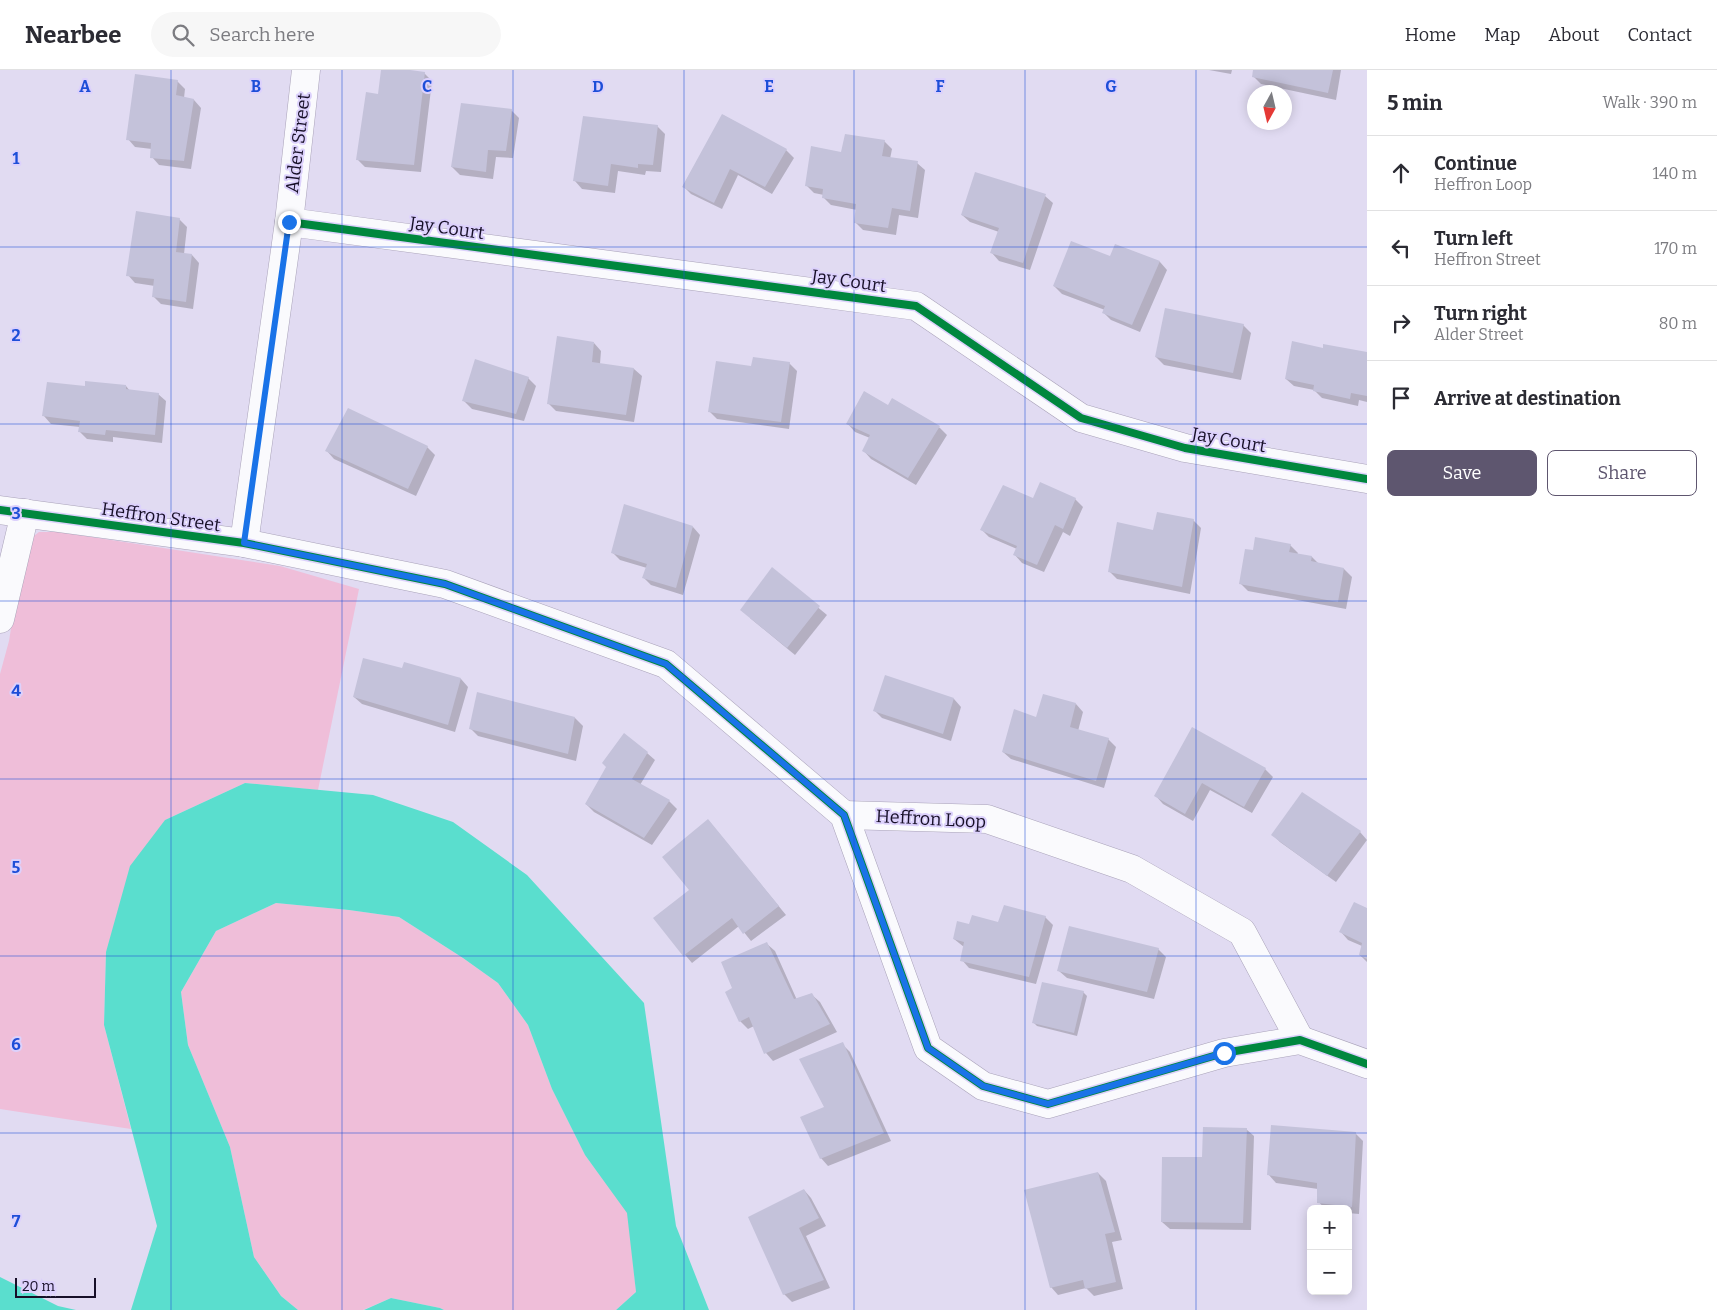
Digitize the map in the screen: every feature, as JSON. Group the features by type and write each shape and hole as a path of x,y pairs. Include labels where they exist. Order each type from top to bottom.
{"street":[{"name":"Alder Street","path":"244,543 289,222 306,70"},
{"name":"Jay Court","path":"289,222 916,306 1080,418 1185,448 1367,479"},
{"name":"Heffron Street","path":"12,511 244,543 445,584 666,664 844,815"},
{"path":"0,619 12,511"},
{"name":"Heffron Loop","path":"1300,1040 1242,932 1132,869 987,819 844,815 928,1048 983,1086 1048,1104 1224,1053 1300,1040 1367,1064"}],"shaded area":[{"path":"39,532 59,532 280,566 359,589 318,790 245,783 165,820 106,952 104,1025 131,1129 0,1109 0,674 9,641 18,584 30,539"},
{"path":"245,783 373,795 453,822 527,875 644,1003 676,1226 709,1310 616,1310 636,1292 627,1213 585,1155 552,1089 528,1025 498,983 399,917 276,903 216,931 181,992 188,1045 230,1147 254,1257 281,1296 298,1310 131,1310 157,1226 104,1025 106,952 130,866 165,820"},
{"path":"276,903 399,917 498,983 528,1025 552,1089 585,1155 628,1213 636,1292 616,1310 444,1310 391,1298 363,1310 298,1310 281,1296 254,1257 230,1147 188,1045 181,992 216,931"},
{"path":"0,1277 58,1306 76,1310 0,1310"},
{"path":"391,1298 440,1308 444,1310 364,1310"}],"building":[{"path":"381,70 425,72 414,165 356,160 366,92 378,94"},
{"path":"1253,70 1333,70 1328,93 1252,77"},
{"path":"135,74 178,80 176,95 194,99 184,161 150,158 151,143 126,140"},
{"path":"461,103 512,109 506,151 488,150 486,172 451,167"},
{"path":"722,114 787,149 765,187 730,169 714,203 682,187"},
{"path":"583,116 658,125 653,165 638,164 638,168 611,164 608,186 573,181"},
{"path":"845,134 885,140 882,156 918,161 910,211 892,208 888,228 854,223 856,204 822,198 823,189 805,186 811,146 841,152"},
{"path":"975,172 1046,194 1023,263 990,253 999,228 961,215"},
{"path":"136,211 180,218 176,252 192,254 186,302 152,297 154,279 126,276"},
{"path":"1071,241 1110,256 1115,244 1160,261 1132,325 1102,313 1105,306 1053,286"},
{"path":"1165,308 1244,324 1233,373 1155,357"},
{"path":"557,336 594,342 592,362 634,368 626,415 547,404"},
{"path":"1292,341 1323,348 1323,344 1367,352 1367,396 1351,393 1350,399 1313,391 1314,385 1285,379"},
{"path":"753,357 790,362 781,422 708,412 716,361 751,366"},
{"path":"475,359 529,377 516,414 462,401"},
{"path":"85,381 126,385 126,389 159,393 155,435 106,430 105,435 78,432 80,421 42,416 47,382 85,386"},
{"path":"864,391 888,405 892,398 940,426 908,478 862,451 870,435 846,424"},
{"path":"348,408 428,446 408,489 325,451"},
{"path":"1040,482 1076,498 1063,529 1055,525 1037,565 1013,555 1017,546 980,530 1003,485 1033,498"},
{"path":"624,504 693,526 676,588 642,578 647,564 611,553"},
{"path":"1157,512 1194,519 1182,587 1108,572 1117,522 1153,530"},
{"path":"1255,537 1291,544 1289,552 1312,556 1311,561 1344,568 1338,602 1239,584 1245,549 1253,550"},
{"path":"772,567 820,606 787,648 740,610"},
{"path":"363,658 402,668 404,662 461,678 448,725 353,697"},
{"path":"885,675 954,698 943,734 873,711"},
{"path":"477,692 575,717 568,754 469,729"},
{"path":"1043,694 1076,703 1070,727 1109,738 1096,781 1002,752 1014,709 1036,717"},
{"path":"1192,727 1266,768 1244,807 1202,783 1185,814 1154,796"},
{"path":"624,733 648,752 632,779 670,800 644,838 585,804 606,767 602,763"},
{"path":"1302,792 1361,831 1327,876 1271,835"},
{"path":"708,819 779,906 743,934 732,918 683,956 653,918 689,890 662,857"},
{"path":"1354,902 1367,908 1367,959 1359,955 1362,943 1339,932"},
{"path":"1004,905 1046,916 1029,977 960,961 964,942 953,939 957,921 969,924 972,915 998,922"},
{"path":"1069,926 1159,948 1147,992 1057,971"},
{"path":"767,942 794,999 812,993 830,1024 764,1054 749,1017 739,1022 725,992 732,988 721,962"},
{"path":"1042,982 1084,991 1074,1033 1032,1023"},
{"path":"843,1042 884,1133 820,1159 800,1117 824,1107 799,1059"},
{"path":"1271,1125 1356,1132 1352,1207 1352,1205 1317,1203 1317,1183 1267,1175"},
{"path":"1203,1127 1247,1128 1243,1223 1161,1222 1162,1157 1202,1157"},
{"path":"1098,1172 1115,1232 1105,1234 1116,1282 1085,1289 1083,1280 1050,1288 1024,1190"},
{"path":"804,1189 819,1218 799,1228 824,1280 783,1295 748,1217"}],"cycle path":[{"path":"289,222 916,306 1081,418 1185,448 1367,479"},
{"path":"0,510 244,543 445,584 666,664 844,815 928,1048 983,1086 1048,1104 1224,1053 1300,1040 1367,1064"}],"route":[{"path":"289,222 244,543 445,584 666,664 844,815 928,1048 983,1086 1048,1104 1224,1053"}]}
